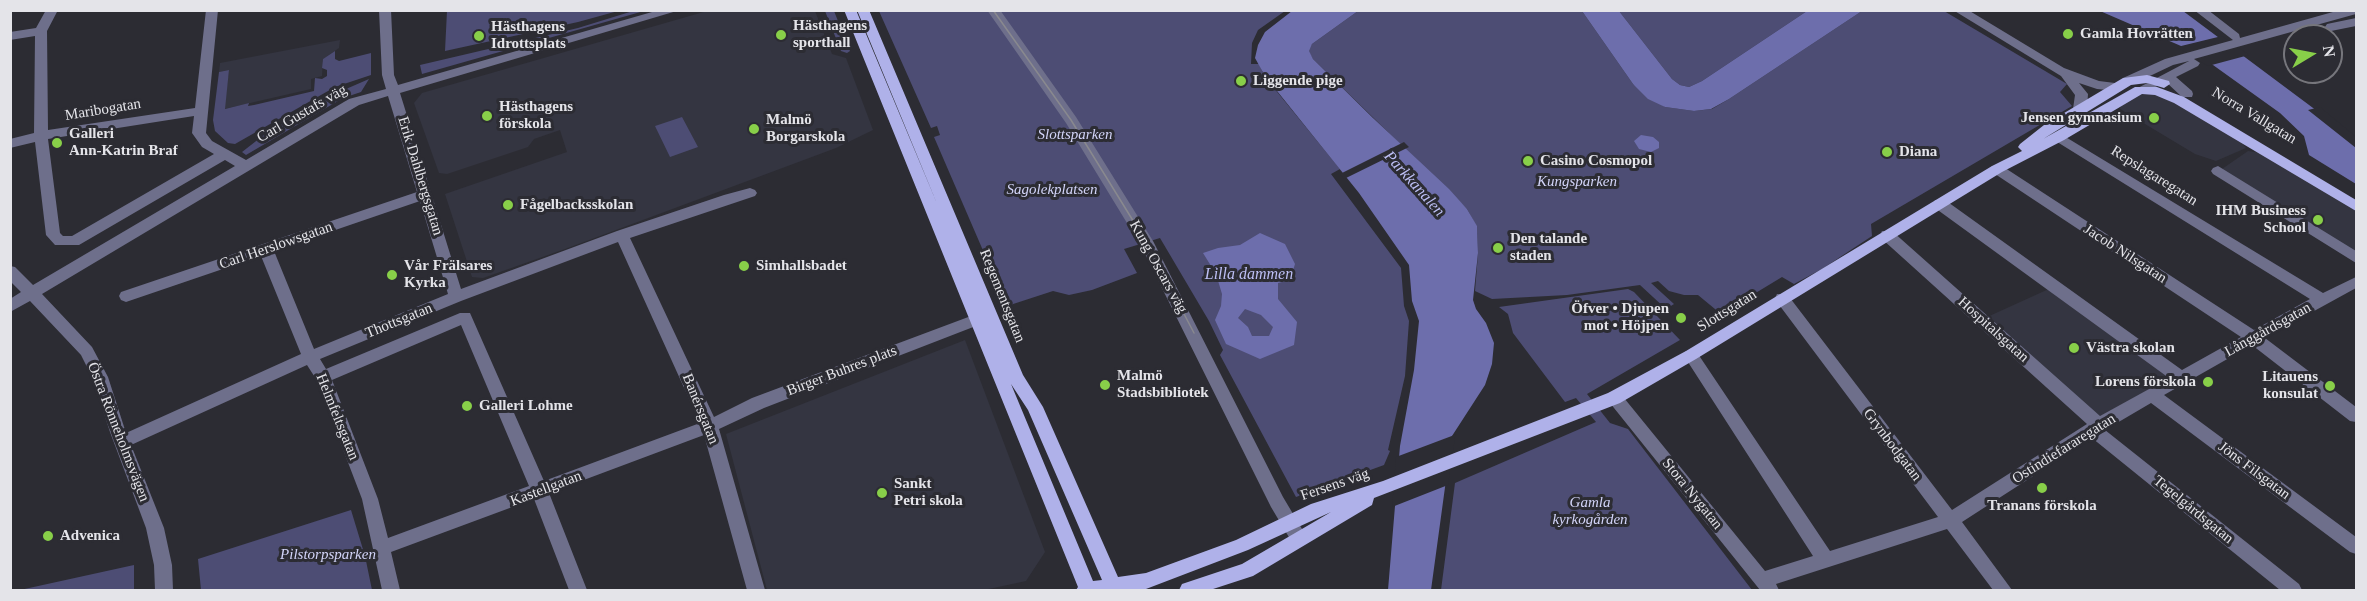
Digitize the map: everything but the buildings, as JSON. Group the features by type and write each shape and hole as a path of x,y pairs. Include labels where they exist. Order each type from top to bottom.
{"main road":[{"path":"850,10 1087,590"},
{"name":"Regementsgatan","path":"863,10 1016,378 1035,407 1114,588"},
{"path":"2123,84 2147,79 2164,79"},
{"name":"Slottsgatan","path":"1997,169 2049,128 2123,84"},
{"name":"Slottsgatan","path":"1386,487 1614,398 1691,355 1997,169 2059,137 2140,90"},
{"name":"Norra Vallgatan","path":"2140,90 2157,90 2183,97 2356,197"},
{"name":"Norra Vallgatan","path":"2183,97 2356,206"},
{"name":"Fersens väg","path":"1087,590 1114,588 1146,581 1242,545 1317,509 1386,487"},
{"name":"Fersens väg","path":"1188,591 1246,570 1386,487"}],"street":[{"path":"52,10 41,31 41,136 53,235 60,241 74,241 225,154"},
{"path":"212,10 199,133 207,144 246,166"},
{"name":"Erik Dahlbergsgatan","path":"385,10 386,66 456,297"},
{"name":"Carl Gustafs väg","path":"10,306 347,105 364,98 674,10"},
{"name":"Kung Oscars väg","path":"993,10 1071,120 1148,245 1299,538"},
{"path":"1959,10 2060,71 2097,85 2123,84 2151,69 2356,10"},
{"path":"2205,11 2237,44"},
{"path":"2343,15 2356,22"},
{"path":"10,36 41,31"},
{"path":"2237,44 2283,38"},
{"path":"2140,90 2164,79 2192,59"},
{"path":"2151,69 2183,97"},
{"path":"2060,71 2082,94 2080,109"},
{"name":"Maribogatan","path":"10,144 41,136 201,111"},
{"name":"Repslagaregatan","path":"2059,137 2323,300"},
{"name":"Jacob Nilsgatan","path":"1997,169 2253,337 2356,416"},
{"path":"2218,171 2356,258"},
{"name":"Thottsgatan","path":"122,442 310,357 456,297 622,235 750,193"},
{"name":"Carl Herslowsgatan","path":"126,296 426,194"},
{"path":"1940,204 2181,378"},
{"name":"Banérsgatan","path":"622,235 710,426 756,591"},
{"name":"Hospitalsgatan","path":"1887,235 2096,428"},
{"name":"Helmfeltsgatan","path":"266,249 310,357 323,377 370,499 391,591"},
{"name":"Östra Rönneholmsvägen","path":"10,271 87,351 100,377 155,528 163,565 164,591"},
{"name":"Långgårdsgatan","path":"2181,378 2356,282"},
{"name":"Grynbodgatan","path":"1782,298 2003,591"},
{"name":"Thottsgatan","path":"323,377 465,317 540,491"},
{"name":"Birger Buhres plats","path":"710,426 758,404 976,320"},
{"path":"1691,355 1825,559"},
{"name":"Ostindiefararegatan","path":"1766,585 1825,559 1949,521 2096,428 2181,378"},
{"name":"Jöns Filsgatan","path":"2152,395 2356,547"},
{"name":"Stora Nygatan","path":"1614,398 1766,585"},
{"name":"Kastellgatan","path":"382,549 710,426"},
{"name":"Tegelgårdsgatan","path":"2096,428 2293,591"},
{"path":"540,491 578,591"}],"shaded area":[{"path":"707,11 815,11 832,54 846,58 873,130 836,148 565,249 483,278 472,277 445,194 567,152 560,130 534,139 528,147 447,174 439,173 414,103 422,93"},
{"path":"340,40 339,48 323,59 322,76 311,79 311,89 224,109 229,70 219,72 220,63"},
{"path":"2140,93 2158,94 2240,140 2246,148 2216,161 2195,154 2120,109 2121,104"},
{"path":"2248,151 2262,153 2356,209 2356,253 2232,178 2222,169"},
{"name":"Västra skolan","path":"2051,288 2171,377 2097,418 1985,318"},
{"name":"Sankt Petri skola","path":"965,340 1045,552 1026,581 984,590 767,590 726,434"}],"green space":[{"name":"Hästhagens Idrottsplats","path":"447,10 618,11 445,51"},
{"path":"633,11 644,11 422,74 420,65 578,28"},
{"path":"825,11 834,11 850,51 847,53 841,51"},
{"name":"Slottsparken","path":"879,11 1285,11 1258,30 1252,43 1251,64 1259,64 1265,77 1340,169 1331,174 1401,268 1404,306 1409,321 1405,376 1388,450 1390,451 1384,465 1296,497 1220,355 1223,350 1209,321 1160,238 1124,249 1137,273 1092,290 1069,295 1053,291 1007,306 934,137 940,135 937,126 931,128"},
{"name":"Kungsparken","path":"1358,11 1582,11 1633,84 1665,107 1694,111 1712,109 1729,99 1862,11 1944,11 2067,84 2060,92 2072,106 1871,224 1872,236 1822,269 1794,284 1782,277 1721,314 1698,295 1684,295 1669,291 1658,281 1651,283 1674,304 1666,309 1640,285 1567,295 1492,299 1475,291 1478,254 1477,227 1467,209 1313,59 1308,51 1312,44"},
{"path":"1619,11 1807,11 1702,81 1689,87 1680,85 1672,79"},
{"path":"335,51 335,59 339,61 371,53 371,75 335,87 235,144 228,143 215,131 213,120 219,72 229,70 225,109 249,103 248,106 254,105 314,91 315,78 322,79 327,76 327,70 322,68 323,59"},
{"path":"369,79 361,92 343,98 246,155 242,152 269,131"},
{"path":"682,117 698,147 670,157 655,126"},
{"name":"Gamla kyrkogården","path":"1628,289 1634,292 1680,340 1587,394 1610,423 1628,429 1752,590 1441,590 1455,483 1596,422 1576,398 1565,402 1513,333 1508,314 1499,307"},
{"name":"Pilstorpsparken","path":"351,510 365,556 372,590 201,590 198,559"},
{"path":"134,565 134,590 20,590"}],"water":[{"name":"Parkkanalen","path":"1292,11 1358,11 1312,44 1309,51 1313,59 1449,189 1467,209 1477,226 1478,253 1473,300 1494,343 1492,364 1485,385 1452,436 1431,590 1388,590 1400,446 1414,370 1419,321 1412,301 1409,265 1359,193 1265,76 1255,58 1258,45 1265,32"},
{"path":"1582,11 1619,11 1672,79 1680,85 1689,87 1702,81 1807,11 1862,11 1729,99 1711,109 1694,111 1665,107 1648,99 1633,84"},
{"path":"2100,11 2183,11 2356,140 2356,184 2309,155 2304,136 2280,113 2213,65 2181,46"},
{"path":"1641,135 1653,137 1659,142 1659,148 1651,152 1639,149 1634,141"},
{"name":"Lilla dammen","path":"1260,233 1285,244 1295,264 1290,280 1278,283 1278,299 1297,322 1294,345 1260,359 1226,344 1215,320 1221,306 1222,294 1216,274 1203,253 1240,245","holes":["1245,309 1261,315 1273,327 1269,336 1252,336 1248,327 1238,318"]}],"pier":[{"path":"2222,36 2249,55 2208,66 2177,47"},
{"path":"2320,107 2356,137 2356,148 2308,110"},
{"path":"1404,142 1409,147 1344,179 1340,174"},
{"path":"1457,434 1448,485 1392,507 1396,457"}],"tram line":[{"path":"993,10 1071,120 1148,245 1194,333"}],"place":[{"name":"Gamla Hovrätten","path":"2068,34"},
{"name":"Hästhagens sporthall","path":"781,35"},
{"name":"Hästhagens Idrottsplats","path":"479,36"},
{"name":"Liggende pige","path":"1241,81"},
{"name":"Hästhagens förskola","path":"487,116"},
{"name":"Jensen gymnasium","path":"2154,118"},
{"name":"Malmö Borgarskola","path":"754,129"},
{"name":"Galleri Ann-Katrin Braf","path":"57,143"},
{"name":"Diana","path":"1887,152"},
{"name":"Casino Cosmopol","path":"1528,161"},
{"name":"Fågelbacksskolan","path":"508,205"},
{"name":"IHM Business School","path":"2318,220"},
{"name":"Den talande staden","path":"1498,248"},
{"name":"Simhallsbadet","path":"744,266"},
{"name":"Vår Frälsares Kyrka","path":"392,275"},
{"name":"Öfver • Djupen mot • Höjpen","path":"1681,318"},
{"name":"Västra skolan","path":"2074,348"},
{"name":"Lorens förskola","path":"2208,382"},
{"name":"Malmö Stadsbibliotek","path":"1105,385"},
{"name":"Litauens konsulat","path":"2330,386"},
{"name":"Galleri Lohme","path":"467,406"},
{"name":"Tranans förskola","path":"2042,488"},
{"name":"Sankt Petri skola","path":"882,493"},
{"name":"Advenica","path":"48,536"}],"park label":[{"name":"Sagolekplatsen","path":"1052,190"}]}
